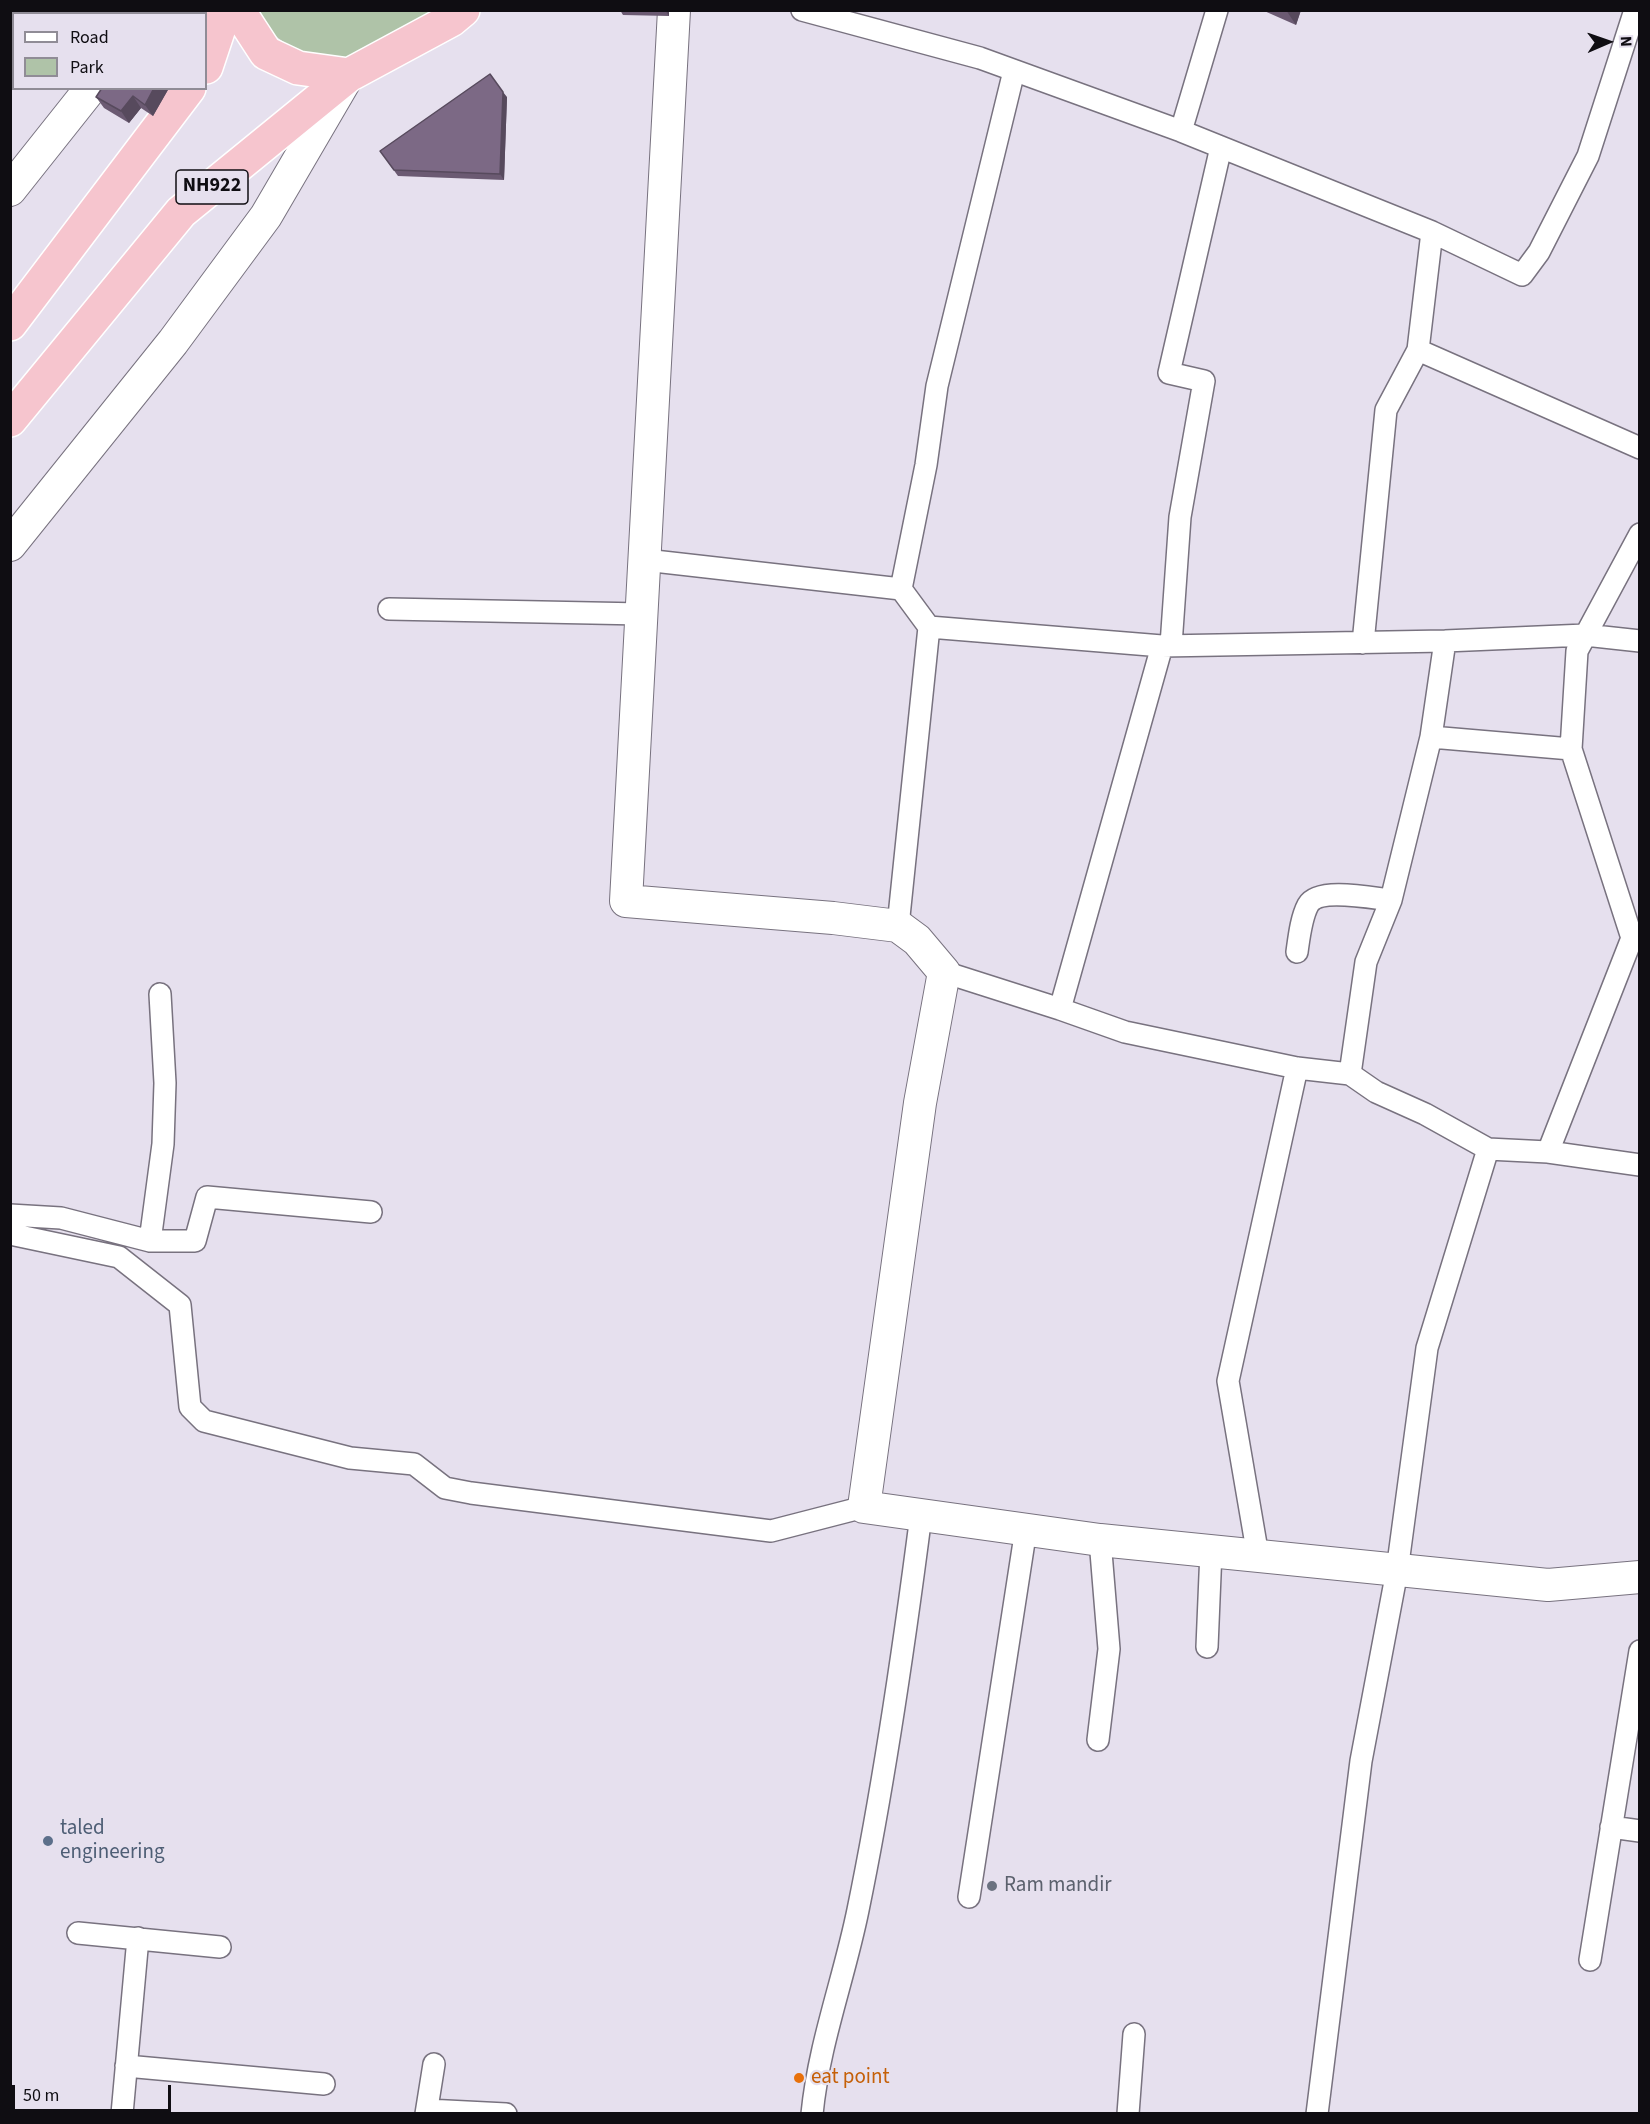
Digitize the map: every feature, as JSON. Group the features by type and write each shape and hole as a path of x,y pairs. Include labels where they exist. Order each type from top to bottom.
{"highway":[{"path":"207,64 225,10"},
{"path":"238,10 266,53 298,68 349,75"},
{"name":"NH922","path":"10,420 181,212 349,75 451,20 463,10"},
{"path":"10,324 187,90"}],"street":[{"path":"674,10 626,901 833,918 898,926 917,940 944,972 1125,1032 1297,1068 1350,1074 1376,1092 1425,1114 1488,1149 1548,1152 1640,1165"},
{"path":"802,10 980,58 1181,131 1432,232 1522,274 1539,252 1588,156 1635,10"},
{"path":"1181,131 1217,10"},
{"path":"901,589 926,465 937,386 1014,71"},
{"path":"10,544 173,342 266,216 349,75"},
{"path":"10,190 89,90"},
{"path":"1060,1009 1166,645 1180,517 1204,381 1169,374 1221,147"},
{"path":"1363,643 1386,410 1418,350 1432,232"},
{"path":"1418,350 1640,448"},
{"path":"1548,1152 1632,938 1571,749 1577,651 1640,534"},
{"path":"645,560 901,589 930,627 898,926"},
{"path":"389,609 642,615"},
{"path":"930,627 1166,645 1363,643 1585,635 1640,640"},
{"path":"1350,1074 1366,962 1391,900 1431,737 1445,641"},
{"path":"1431,737 1571,749"},
{"path":"1297,952 1308,906 1314,898 1328,895 1391,900"},
{"path":"864,1507 920,1103 944,972"},
{"path":"150,1241 163,1144 165,1083 160,994"},
{"path":"1258,1556 1228,1381 1297,1068"},
{"path":"1317,2114 1361,1761 1398,1570 1427,1348 1488,1149"},
{"path":"10,1215 61,1218 150,1241 195,1241 207,1197 371,1212"},
{"path":"10,1234 119,1257 180,1305 190,1407 204,1420 350,1458 414,1464 445,1488 483,1495 771,1531 864,1507 1100,1540 1548,1585 1640,1576"},
{"path":"812,2114 816,2069 858,1912 898,1693 921,1515"},
{"path":"969,1898 1026,1529"},
{"path":"1098,1740 1109,1649 1100,1540"},
{"path":"1208,1647 1211,1551"},
{"path":"1590,1960 1640,1651"},
{"path":"1611,1827 1640,1831"},
{"path":"78,1933 220,1947"},
{"path":"122,2114 138,1938"},
{"path":"1128,2114 1134,2034"},
{"path":"434,2064 426,2112 506,2114"},
{"path":"126,2066 324,2084"}],"green space":[{"path":"256,11 438,11 351,58 329,59 293,49 274,35"}],"building":[{"path":"490,74 503,92 500,174 394,170 380,151"},
{"path":"101,90 153,90 145,105 133,96 121,111 96,97"}],"place":[{"name":"taled engineering","path":"48,1841"},
{"name":"Ram mandir","path":"992,1886"},
{"name":"eat point","path":"799,2078"}]}
